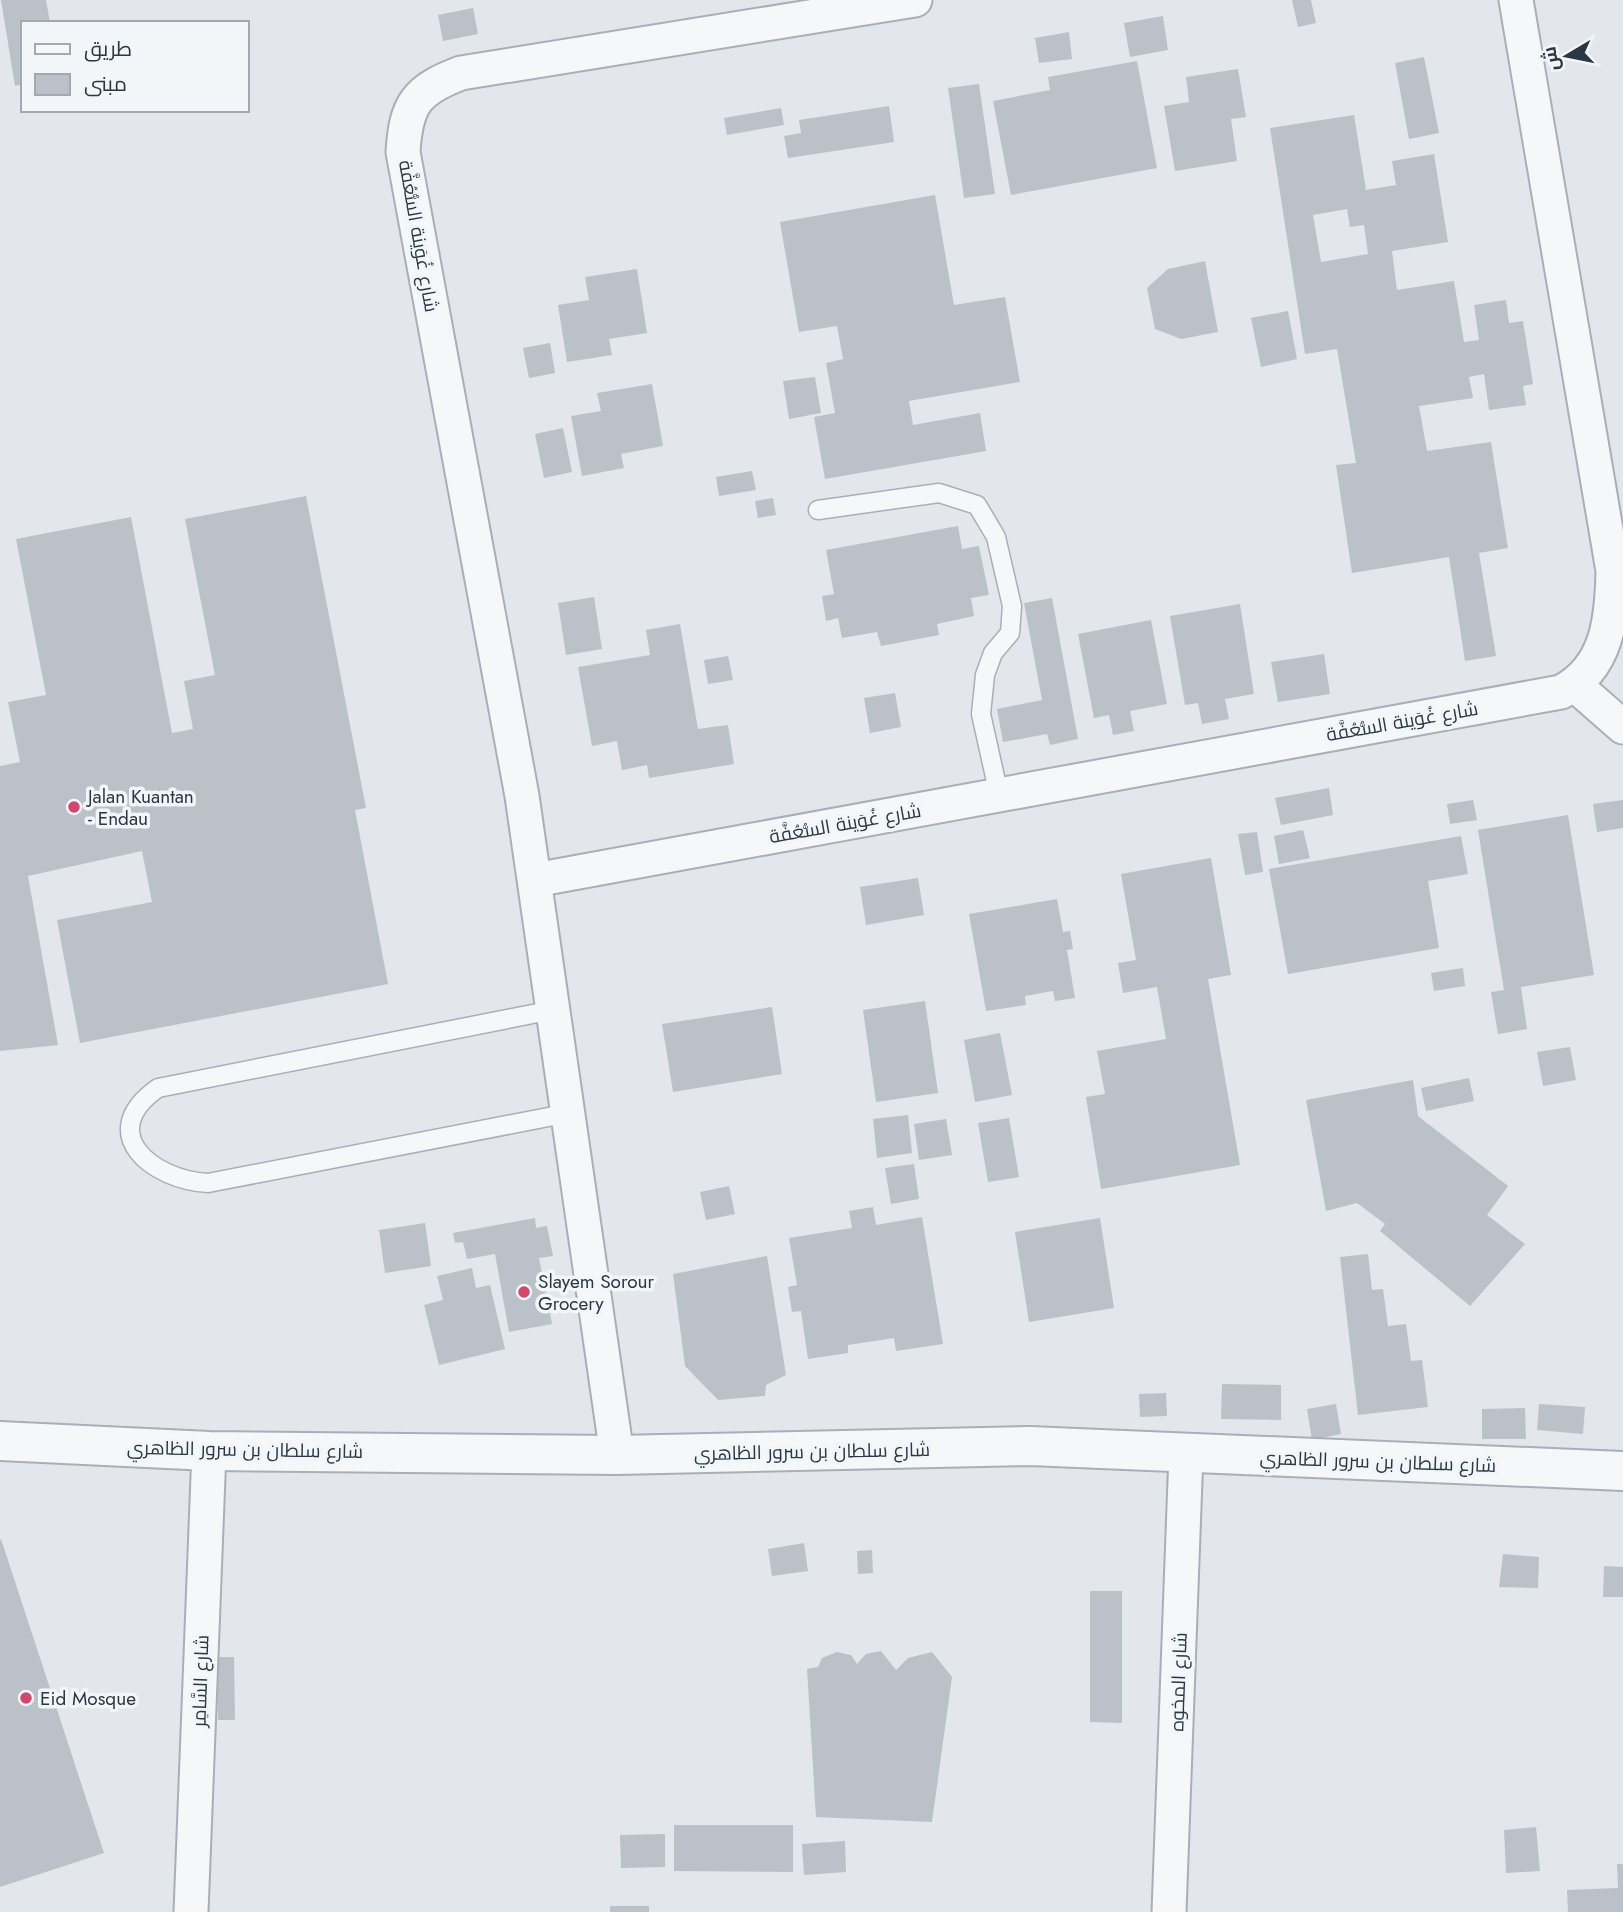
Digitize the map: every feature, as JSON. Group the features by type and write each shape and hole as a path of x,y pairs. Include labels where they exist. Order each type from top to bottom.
{"street":[{"name":"شارع غُوَينة السُّعُفَّة","path":"617,1455 535,880 403,152 409,109 424,91 461,73 915,0"},
{"path":"1516,0 1613,571 1612,617 1602,648 1590,672 1575,685 1623,727"},
{"name":"شارع غُوَينة السُّعُفَّة","path":"535,880 1561,692 1575,685"},
{"name":"شارع سلطان بن سرور الظاهري","path":"0,1441 209,1451 617,1455 1030,1446 1623,1471"},
{"name":"شارع السَّامِر","path":"191,1912 209,1451"},
{"name":"شارع المخوه","path":"1169,1912 1186,1453"}],"lane":[{"path":"818,510 939,494 977,505 996,537 1013,606 1010,632 993,653 985,675 981,714 999,795"},
{"path":"553,1010 158,1088 144,1098 134,1112 131,1129 134,1147 144,1161 175,1178 208,1183 569,1113"}],"building":[{"path":"1,0 46,0 50,21 21,21 21,84 15,86"},
{"path":"1292,0 1311,0 1316,23 1298,27"},
{"path":"473,8 478,34 443,41 438,15"},
{"path":"1163,16 1168,50 1130,57 1124,23"},
{"path":"1069,32 1072,59 1039,63 1035,38"},
{"path":"1424,57 1439,133 1409,139 1395,63"},
{"path":"1137,61 1157,168 1011,195 993,101 1050,90 1048,77"},
{"path":"1238,69 1246,117 1231,119 1237,161 1175,171 1164,106 1189,102 1186,77"},
{"path":"979,84 995,194 964,198 948,88"},
{"path":"889,106 894,142 788,158 784,136 801,133 799,120"},
{"path":"781,108 784,125 727,135 724,118"},
{"path":"1354,115 1366,190 1396,185 1392,161 1434,154 1448,242 1392,251 1397,290 1454,281 1464,342 1479,340 1474,305 1506,300 1509,323 1523,321 1533,384 1523,386 1526,405 1489,410 1484,374 1469,377 1473,398 1419,406 1427,451 1491,442 1508,548 1479,553 1496,656 1465,661 1449,557 1352,573 1336,465 1356,463 1337,349 1305,354 1270,128","holes":["1347,209 1350,227 1364,225 1368,254 1321,262 1313,215"]},
{"path":"935,195 954,305 1005,297 1020,382 909,401 913,425 980,413 986,451 825,479 814,417 835,413 826,363 843,359 837,326 799,332 780,222"},
{"path":"1205,261 1218,332 1181,339 1155,329 1147,288 1168,269"},
{"path":"637,269 647,333 609,339 612,355 567,362 558,305 589,300 585,277"},
{"path":"1288,311 1297,359 1261,367 1251,318"},
{"path":"550,343 555,373 529,378 523,348"},
{"path":"815,377 821,413 789,419 783,381"},
{"path":"652,384 663,446 621,454 624,468 582,476 571,416 601,411 597,393"},
{"path":"563,428 572,472 544,478 535,434"},
{"path":"752,471 756,490 719,496 716,477"},
{"path":"306,496 366,808 355,810 388,984 80,1043 57,920 152,902 142,851 28,876 58,1045 0,1051 0,766 20,762 8,702 46,695 16,539 131,517 172,733 193,729 184,681 215,675 185,519"},
{"path":"773,498 776,515 758,518 755,501"},
{"path":"958,526 962,549 979,546 989,595 971,598 974,616 937,624 939,635 881,646 877,632 842,638 838,618 826,621 822,596 834,594 826,550"},
{"path":"594,597 602,649 566,655 558,603"},
{"path":"1052,598 1078,739 1050,745 1047,734 1003,742 997,709 1042,700 1024,603"},
{"path":"1240,604 1254,694 1225,699 1229,719 1202,724 1198,703 1185,705 1170,616"},
{"path":"1151,620 1167,704 1130,711 1134,731 1113,735 1109,715 1094,718 1078,634"},
{"path":"680,624 698,729 728,725 734,764 649,778 647,765 622,770 617,741 592,746 578,667 650,655 646,630"},
{"path":"1324,654 1330,694 1278,702 1271,662"},
{"path":"728,656 733,680 708,684 704,660"},
{"path":"895,693 901,727 870,733 864,698"},
{"path":"1329,788 1333,815 1281,825 1275,798"},
{"path":"1473,800 1477,820 1450,824 1447,804"},
{"path":"1623,800 1623,828 1597,832 1593,804"},
{"path":"1568,815 1594,975 1521,987 1527,1029 1498,1034 1491,992 1504,990 1478,830"},
{"path":"1303,830 1310,858 1279,864 1274,836"},
{"path":"1257,832 1263,872 1245,875 1238,834"},
{"path":"1461,836 1468,874 1428,881 1439,948 1288,974 1269,869"},
{"path":"1211,858 1231,975 1208,979 1240,1165 1101,1189 1086,1097 1105,1094 1097,1051 1166,1039 1157,987 1123,993 1118,963 1136,960 1121,874"},
{"path":"918,878 924,915 866,925 860,887"},
{"path":"1057,899 1063,932 1070,931 1073,949 1067,950 1075,998 1055,1001 1053,991 1025,996 1026,1005 986,1011 969,914"},
{"path":"1463,968 1465,986 1434,991 1431,973"},
{"path":"925,1001 938,1093 876,1102 863,1010"},
{"path":"772,1007 782,1074 673,1092 662,1024"},
{"path":"1000,1033 1012,1095 975,1102 964,1040"},
{"path":"1570,1047 1576,1080 1543,1086 1537,1052"},
{"path":"1469,1078 1474,1101 1426,1111 1421,1088"},
{"path":"1413,1080 1418,1116 1508,1186 1487,1215 1525,1244 1470,1306 1380,1231 1385,1224 1357,1203 1326,1211 1306,1100"},
{"path":"908,1115 912,1153 877,1158 873,1119"},
{"path":"1009,1118 1019,1177 988,1182 978,1123"},
{"path":"946,1119 952,1155 919,1160 914,1124"},
{"path":"914,1164 919,1199 891,1204 885,1168"},
{"path":"729,1186 735,1214 706,1220 700,1192"},
{"path":"873,1207 876,1225 922,1217 943,1344 896,1351 894,1338 848,1345 848,1353 808,1359 801,1311 792,1312 788,1287 797,1285 789,1238 852,1228 849,1211"},
{"name":"Slayem Sorour Grocery","path":"535,1218 536,1228 547,1226 553,1256 539,1258 552,1324 509,1332 495,1254 467,1259 463,1242 455,1243 453,1233"},
{"path":"1100,1218 1114,1308 1029,1322 1015,1232"},
{"path":"425,1223 431,1266 385,1273 379,1230"},
{"path":"1368,1254 1372,1290 1383,1289 1388,1326 1406,1324 1411,1361 1422,1360 1428,1407 1358,1415 1340,1257"},
{"path":"767,1256 786,1375 766,1385 765,1396 718,1400 685,1366 673,1274"},
{"path":"472,1268 476,1288 490,1285 505,1349 439,1365 424,1305 443,1300 437,1276"},
{"path":"1222,1384 1281,1385 1281,1420 1221,1419"},
{"path":"1166,1393 1167,1416 1140,1417 1139,1394"},
{"path":"1336,1404 1341,1434 1312,1440 1307,1409"},
{"path":"1539,1404 1585,1407 1583,1434 1537,1430"},
{"path":"1525,1408 1526,1439 1482,1439 1482,1409"},
{"name":"Eid Mosque","path":"0,1540 104,1853 0,1887"},
{"path":"804,1543 808,1571 772,1576 768,1549"},
{"path":"872,1550 873,1573 858,1574 857,1551"},
{"path":"1503,1554 1539,1557 1538,1588 1499,1587"},
{"path":"1604,1566 1623,1567 1623,1597 1603,1597"},
{"path":"1090,1591 1122,1591 1122,1723 1090,1722"},
{"path":"881,1651 896,1670 908,1658 932,1652 952,1677 932,1822 816,1817 807,1669 818,1667 822,1658 837,1652 851,1655 857,1664 866,1654"},
{"path":"217,1657 234,1657 235,1720 218,1720"},
{"path":"674,1825 793,1825 793,1872 674,1871"},
{"path":"1536,1827 1540,1871 1506,1873 1504,1830"},
{"path":"665,1834 665,1867 621,1868 620,1835"},
{"path":"845,1841 846,1872 804,1875 802,1844"},
{"path":"1617,1864 1623,1864 1623,1912 1568,1912 1567,1890 1618,1888"},
{"path":"610,1906 649,1906 649,1912 610,1912"}],"place":[{"name":"Jalan Kuantan - Endau","path":"74,807"},
{"name":"Slayem Sorour Grocery","path":"524,1292"},
{"name":"Eid Mosque","path":"26,1698"}]}
